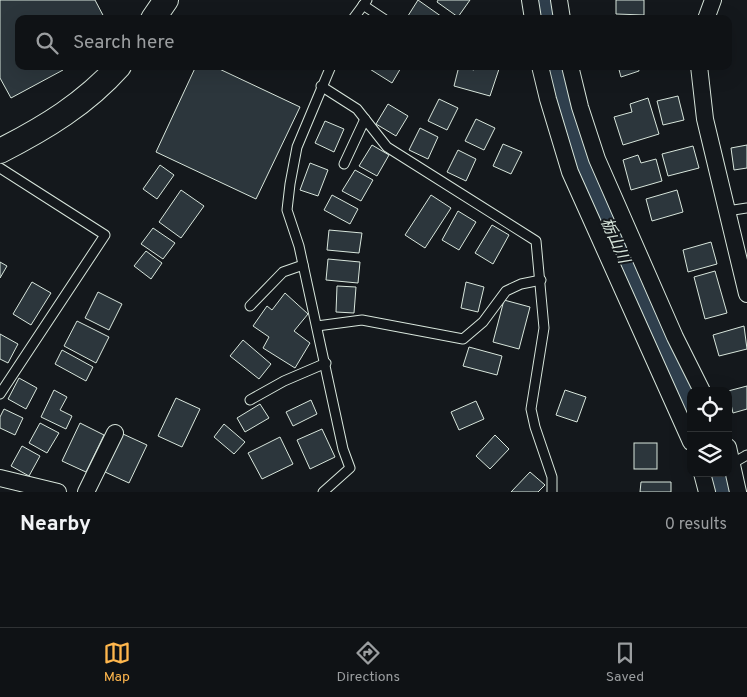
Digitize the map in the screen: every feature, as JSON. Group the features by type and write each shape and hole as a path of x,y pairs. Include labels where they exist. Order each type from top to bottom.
{"street":[{"path":"155,15 166,0"},
{"path":"530,0 532,15"},
{"path":"559,0 561,15"},
{"path":"707,15 713,0"},
{"path":"0,151 42,130 86,100 115,70"},
{"path":"541,70 570,172 687,433"},
{"path":"571,70 580,108 597,159 675,337 700,387"},
{"path":"699,70 705,119 747,294"},
{"path":"86,492 115,433"},
{"path":"738,492 740,459"},
{"path":"703,477 706,492"},
{"path":"0,478 58,492"}],"lane":[{"path":"356,15 365,3 379,15"},
{"path":"323,492 350,468 343,449 326,363 303,265 287,210 290,184 298,148 329,70"},
{"path":"322,86 357,109 386,147 536,241 544,328 531,409 534,427 552,478 552,492"},
{"path":"344,164 365,119"},
{"path":"0,168 105,235 0,394"},
{"path":"727,211 747,208"},
{"path":"250,306 283,272 303,265"},
{"path":"317,326 362,320 463,340 483,322 506,291 521,284 541,280"},
{"path":"250,400 284,381 326,363"}],"building":[{"path":"0,0 95,0 103,15 15,15 15,70 63,70 11,98 0,78"},
{"path":"418,0 439,15 409,15"},
{"path":"438,0 470,0 459,15 455,15 437,2"},
{"path":"616,0 644,0 644,15 616,14"},
{"path":"194,70 221,70 300,107 256,199 156,152"},
{"path":"371,70 400,70 392,83"},
{"path":"458,70 499,70 490,96 454,86"},
{"path":"619,70 639,70 639,71 621,77"},
{"path":"678,96 684,120 663,125 657,101"},
{"path":"648,98 659,134 623,145 614,117 632,112 630,104"},
{"path":"439,99 458,108 447,130 428,121"},
{"path":"388,104 408,116 396,136 376,124"},
{"path":"476,119 495,128 484,150 465,141"},
{"path":"325,121 344,129 334,152 315,143"},
{"path":"420,128 438,137 428,159 409,150"},
{"path":"503,144 522,152 511,174 493,166"},
{"path":"372,145 389,155 377,176 359,166"},
{"path":"747,145 747,168 734,170 731,148"},
{"path":"693,146 699,168 668,176 662,154"},
{"path":"458,150 476,159 466,181 447,172"},
{"path":"638,155 641,163 656,159 662,181 631,190 623,160"},
{"path":"310,163 328,170 318,196 300,190"},
{"path":"160,165 174,175 157,199 143,189"},
{"path":"355,170 373,180 361,201 342,191"},
{"path":"181,190 204,206 181,238 159,222"},
{"path":"677,190 683,212 652,221 646,199"},
{"path":"332,195 358,209 350,224 324,210"},
{"path":"431,195 451,208 425,248 405,235"},
{"path":"458,211 476,222 459,250 442,240"},
{"path":"492,225 509,235 493,264 475,253"},
{"path":"153,228 175,243 163,259 141,244"},
{"path":"329,230 362,233 359,253 327,250"},
{"path":"711,242 717,264 688,272 683,250"},
{"path":"146,251 162,263 151,279 134,266"},
{"path":"328,259 360,262 358,283 326,280"},
{"path":"0,262 7,266 0,278"},
{"path":"715,271 727,313 705,319 694,277"},
{"path":"32,282 51,293 31,325 13,314"},
{"path":"466,282 484,287 478,312 461,308"},
{"path":"337,286 356,287 354,313 336,312"},
{"path":"98,292 122,304 109,330 85,318"},
{"path":"285,293 308,314 294,331 310,343 295,368 263,348 269,337 253,326 267,306 272,310"},
{"path":"504,300 530,307 519,349 493,342"},
{"path":"77,321 109,337 96,363 64,346"},
{"path":"744,326 747,349 719,356 713,335"},
{"path":"0,334 18,344 8,363 0,359"},
{"path":"243,340 271,364 259,379 230,356"},
{"path":"469,347 502,356 497,375 463,366"},
{"path":"62,350 93,367 86,381 55,364"},
{"path":"19,378 37,388 26,409 8,399"},
{"path":"747,386 747,409 733,413 732,390"},
{"path":"54,390 67,397 60,410 72,416 66,429 41,417"},
{"path":"565,390 586,397 577,422 556,415"},
{"path":"176,398 200,409 182,447 158,436"},
{"path":"311,400 317,414 293,426 286,412"},
{"path":"476,401 484,419 459,430 451,412"},
{"path":"260,404 269,418 245,432 237,418"},
{"path":"4,409 23,418 15,435 0,428 0,417"},
{"path":"40,423 59,433 47,453 29,443"},
{"path":"80,423 104,435 86,472 62,461"},
{"path":"224,424 245,442 234,454 214,437"},
{"path":"322,429 335,457 310,469 297,440"},
{"path":"123,434 147,445 129,483 105,472"},
{"path":"495,435 509,449 490,469 476,456"},
{"path":"280,437 293,464 262,479 248,453"},
{"path":"634,443 657,443 657,469 634,469"},
{"path":"22,446 40,456 29,476 11,466"},
{"path":"530,472 545,485 538,492 511,492"},
{"path":"641,482 671,482 671,492 640,492"}],"waterway":[{"name":"栃山川","path":"547,0 549,15"},
{"name":"栃山川","path":"555,70 582,163 687,399"},
{"name":"栃山川","path":"717,477 720,492"}]}
